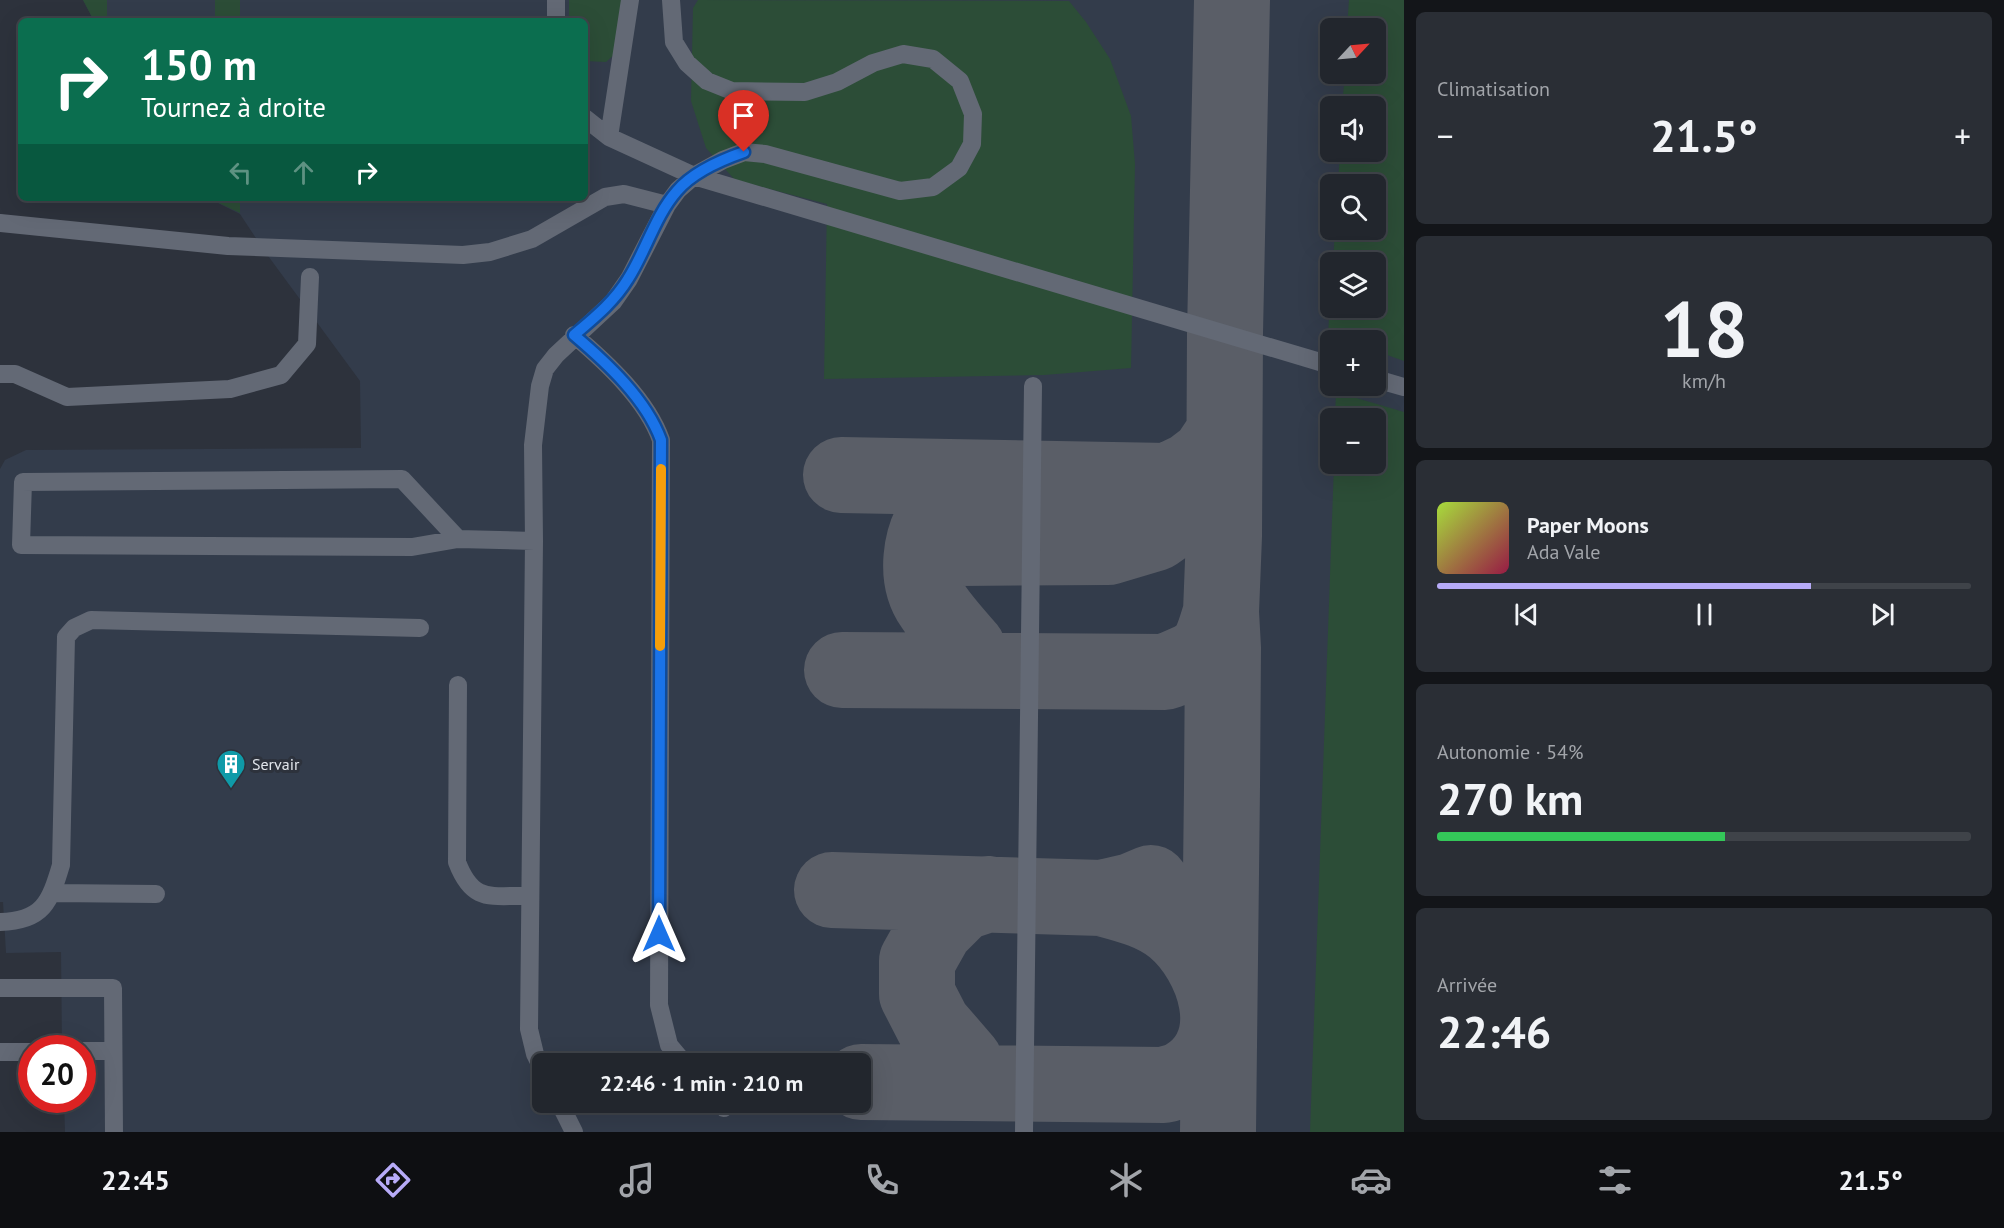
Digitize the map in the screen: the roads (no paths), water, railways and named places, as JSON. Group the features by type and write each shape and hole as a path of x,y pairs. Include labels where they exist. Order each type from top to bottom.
{"lane":[{"path":"556,0 556,18"},
{"path":"609,137 630,0"},
{"path":"535,1053 529,1029 533,445 540,386 545,369 574,335 613,302 629,279 667,206 678,190 694,176 723,160 744,152 765,154 900,191 933,187 959,168 972,144 973,114 960,81 933,59 903,54 873,63 837,82 805,92 732,91 707,81 687,63 674,42 671,0"},
{"path":"588,120 609,137 694,176 1320,362"},
{"path":"0,223 228,246 463,255 490,252 532,239 605,197 624,194 667,206"},
{"path":"0,374 15,374 67,397 230,389 281,375 307,344 310,277"},
{"path":"574,335 592,350 645,406 655,423 661,440 659,1005 669,1045 676,1053"},
{"path":"1386,382 1404,387"},
{"path":"1024,1132 1033,386"},
{"path":"458,539 402,479 23,482 21,545 412,547 458,539 534,541"},
{"path":"0,922 18,921 43,909 53,893 60,865 66,637 74,628 91,620 420,628"},
{"path":"458,685 457,862 463,878 471,889 483,896 530,896"},
{"path":"53,893 156,894"},
{"path":"0,988 113,988 114,1132"},
{"path":"96,1051 113,1051"},
{"path":"0,1052 18,1052"},
{"path":"565,1113 574,1132"}],"place":[{"name":"Servair","path":"231,790"}]}
